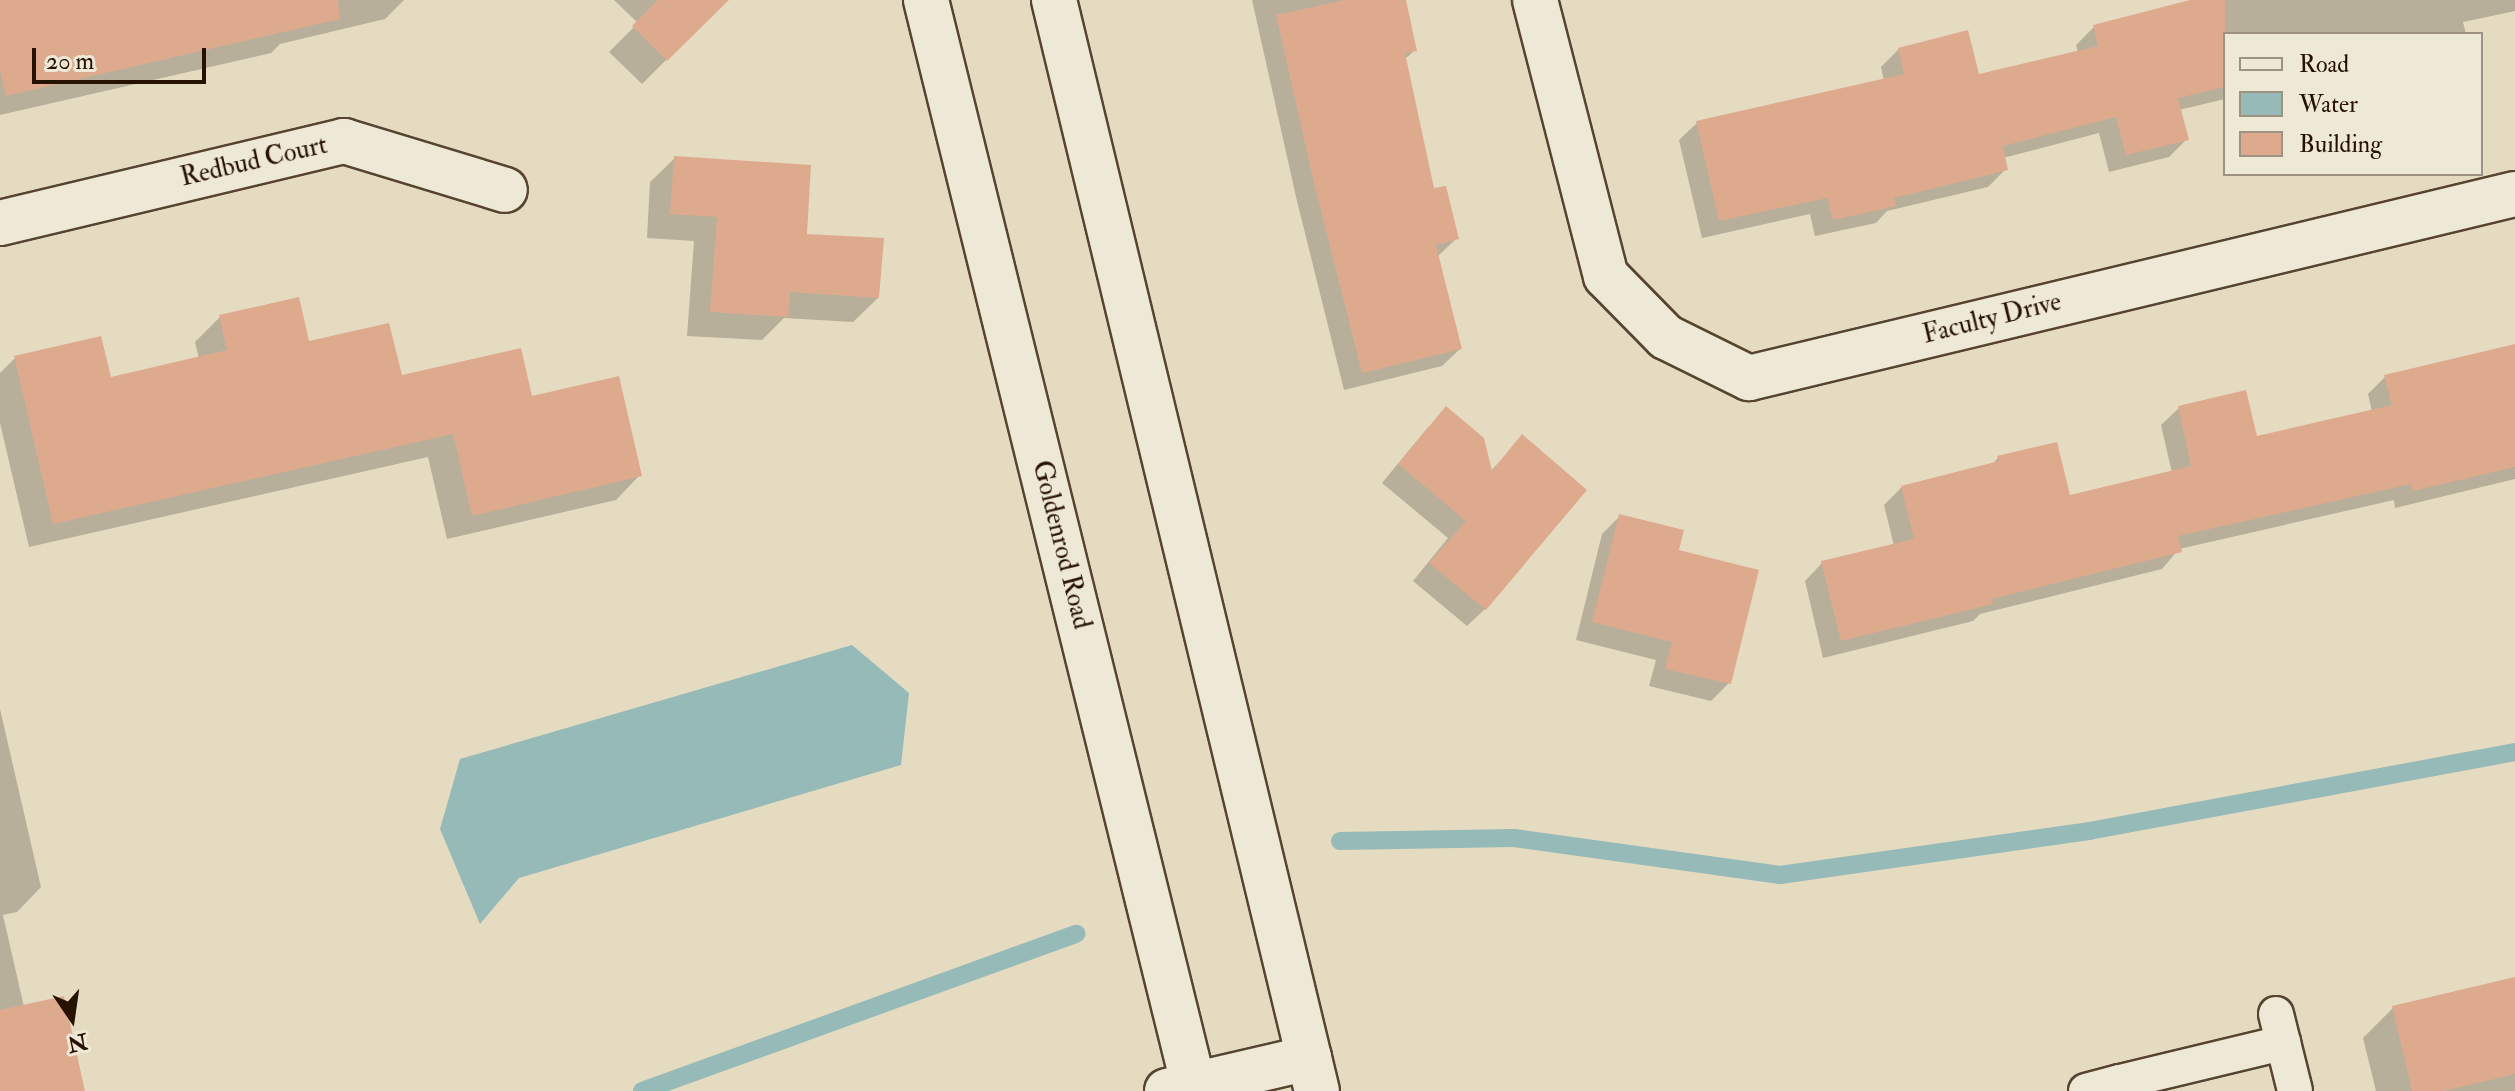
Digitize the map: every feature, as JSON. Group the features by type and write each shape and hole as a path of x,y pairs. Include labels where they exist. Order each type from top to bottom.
{"main road":[{"name":"Goldenrod Road","path":"926,0 1185,1089"},
{"path":"1054,0 1313,1074 1185,1089"},
{"name":"Faculty Drive","path":"1535,0 1606,276 1666,337 1749,378 2515,194"},
{"name":"Redbud Court","path":"0,223 344,141 505,190"}],"lane":[{"path":"2086,1091 2121,1086 2279,1029 2295,1091"}],"water":[{"path":"852,645 909,693 901,765 519,878 480,924 440,829 460,759"}],"building":[{"path":"0,0 338,0 340,19 6,96 0,71"},
{"path":"658,0 729,0 667,61 632,26"},
{"path":"1345,0 1406,0 1417,51 1405,53 1434,188 1446,186 1459,239 1436,245 1462,349 1362,373 1276,15"},
{"path":"2190,0 2225,0 2223,87 2178,98 2189,140 2126,155 2116,117 2003,146 2008,170 1894,198 1896,206 1833,220 1827,198 1719,221 1696,121 1904,74 1898,48 1968,30 1979,74 2098,46 2093,25"},
{"path":"674,156 811,165 807,234 884,238 879,298 790,292 788,317 710,312 717,217 670,214"},
{"path":"299,297 309,341 389,323 402,375 521,348 532,396 619,376 642,476 472,516 453,434 53,524 14,356 101,336 111,377 227,350 219,315"},
{"path":"2515,344 2515,467 2413,491 2411,484 2178,536 2182,552 1992,599 1993,604 1841,641 1821,561 1914,539 1901,486 1999,461 1997,456 2057,442 2070,495 2191,466 2178,406 2246,390 2257,436 2392,405 2384,375"},
{"path":"1446,406 1484,438 1492,471 1522,434 1587,490 1486,610 1429,563 1466,521 1398,464"},
{"path":"1619,514 1684,530 1679,550 1759,570 1731,684 1665,669 1672,642 1592,622"},
{"path":"2515,977 2515,1074 2444,1091 2412,1091 2392,1006"},
{"path":"64,996 85,1091 0,1091 0,1010"}],"waterway":[{"path":"1340,841 1514,838 1780,875 2089,831 2515,752"},
{"path":"642,1091 1076,934"}]}
